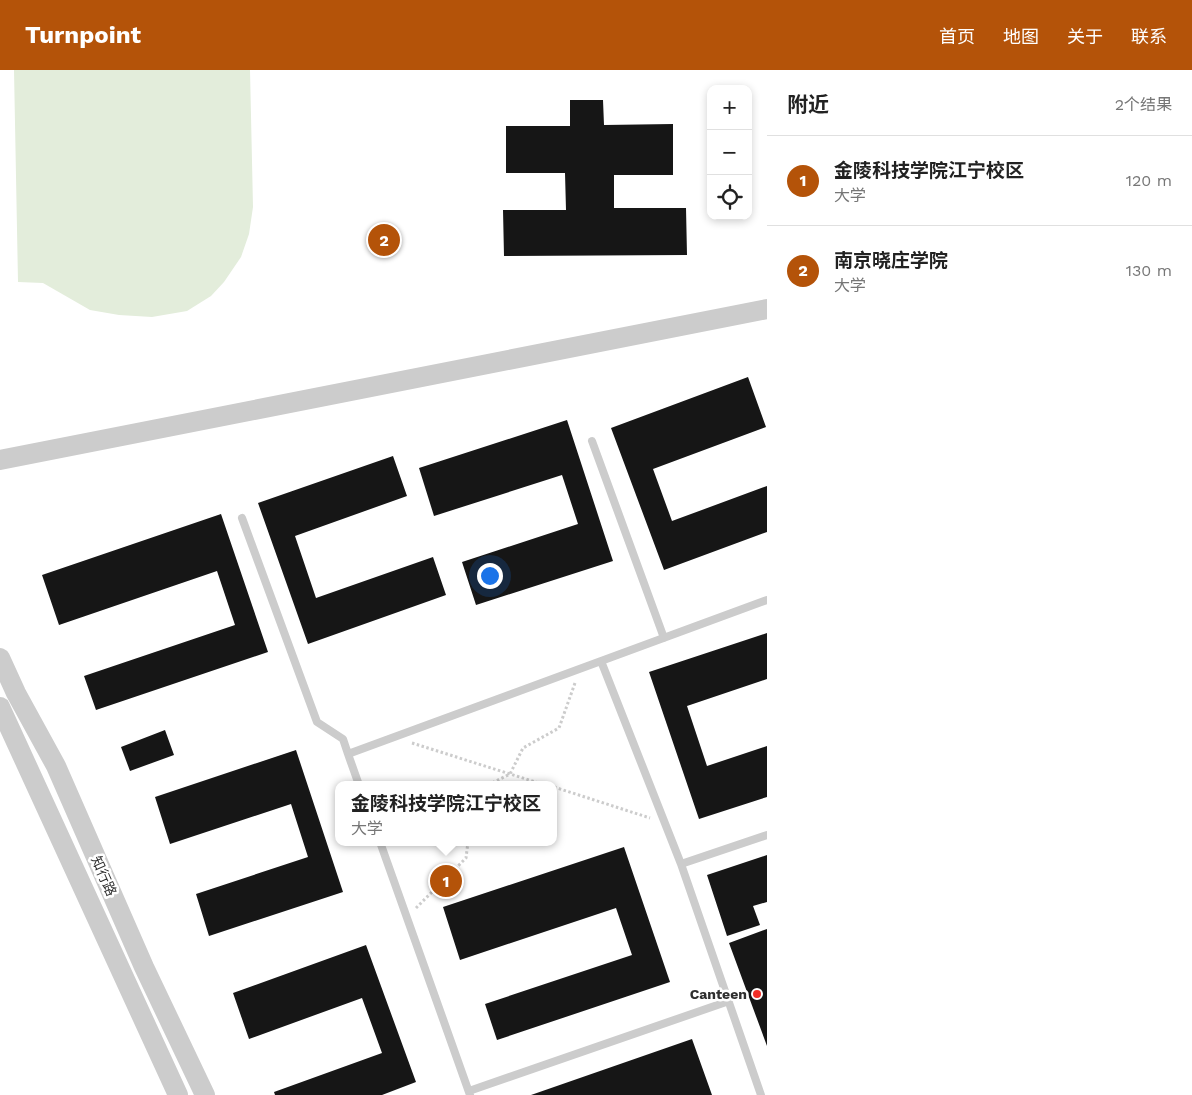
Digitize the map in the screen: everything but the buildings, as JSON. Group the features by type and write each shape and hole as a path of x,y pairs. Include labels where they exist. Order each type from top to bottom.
{"street":[{"path":"0,460 767,309"},
{"name":"知行路","path":"0,658 16,693 56,766 144,967 205,1095"},
{"name":"知行路","path":"0,707 178,1095"}],"lane":[{"path":"592,441 664,638"},
{"path":"242,518 317,722 343,739 358,781"},
{"path":"348,754 767,600"},
{"path":"600,661 681,864 761,1095"},
{"path":"681,864 767,835"},
{"path":"381,846 470,1093 729,1001"}],"path":[{"path":"496,781 510,774 524,748 560,728 574,688 576,670"},
{"path":"394,737 532,781"},
{"path":"557,788 665,822"},
{"path":"407,917 466,858 468,846"}],"green space":[{"path":"14,70 250,70 253,207 249,234 241,257 224,282 211,296 187,311 152,317 119,315 90,310 43,283 18,282"}],"place":[{"name":"南京晓庄学院","path":"384,240"},
{"name":"金陵科技学院江宁校区","path":"446,881"},
{"name":"Canteen","path":"757,994"}]}
